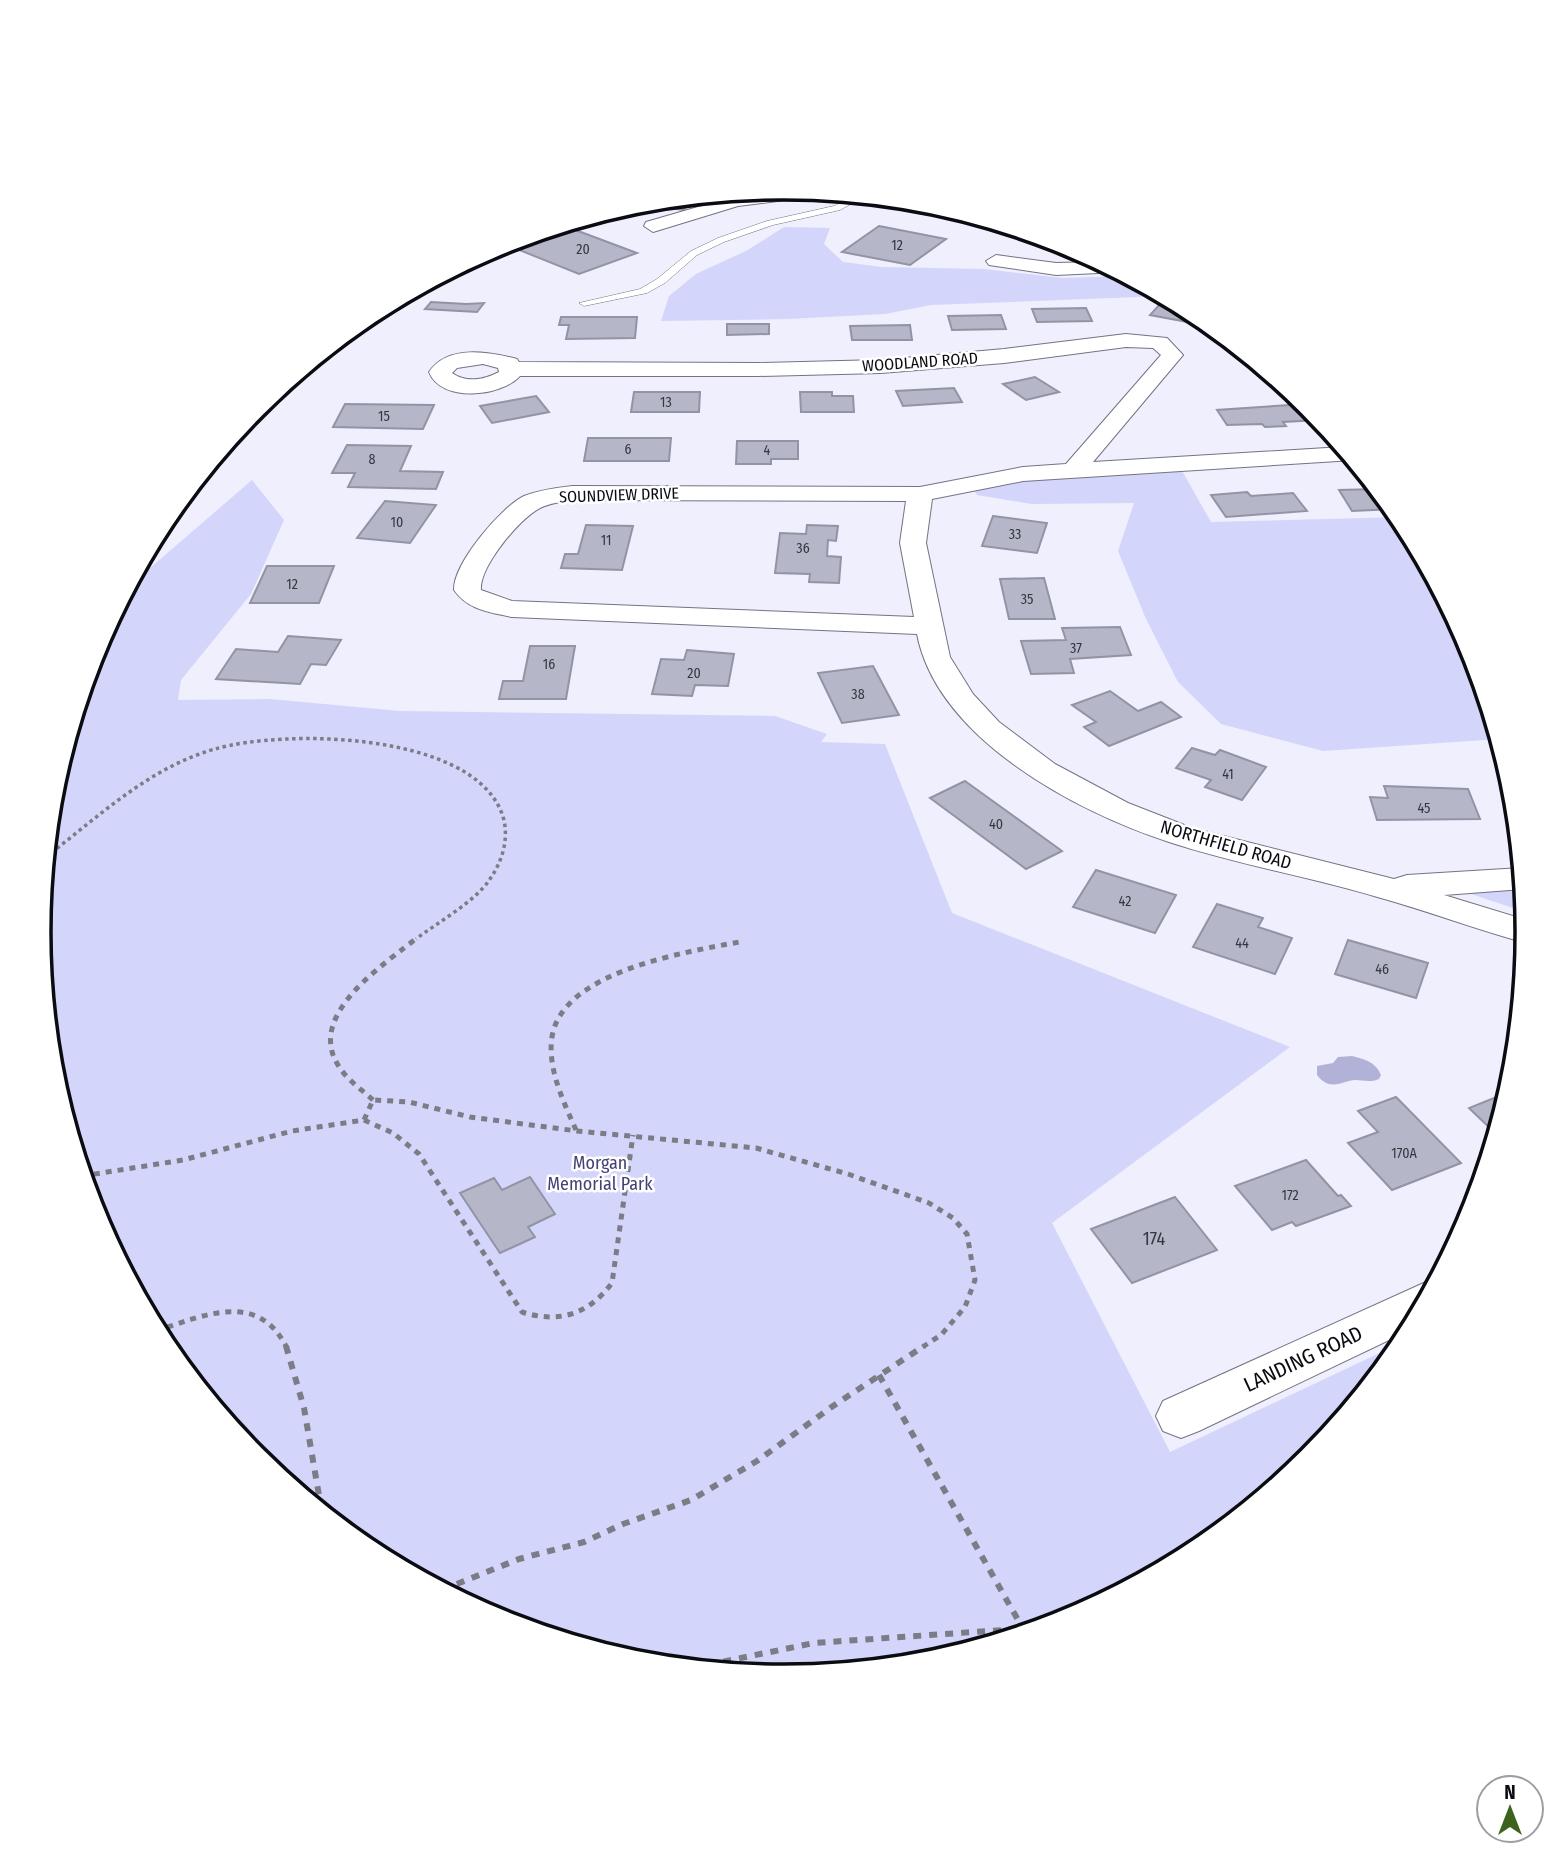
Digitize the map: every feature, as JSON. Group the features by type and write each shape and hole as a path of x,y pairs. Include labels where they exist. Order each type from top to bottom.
{"street":[{"path":"653,226 731,202"},
{"path":"996,261 1056,269 1090,268"},
{"name":"WOODLAND ROAD","path":"511,369 846,368 968,360 1128,341 1149,341 1166,346 1172,355 1074,470"},
{"path":"1074,470 1338,455"},
{"name":"SOUNDVIEW DRIVE","path":"927,625 512,609 478,600 467,589 465,581 471,569 516,513 532,502 558,495 920,494 994,478 1074,470"},
{"name":"NORTHFIELD ROAD","path":"920,494 913,543 927,625 936,657 961,699 988,728 1044,771 1117,810 1180,835 1386,888 1515,928"},
{"path":"1386,888 1513,879"},
{"name":"LANDING ROAD","path":"1181,1416 1411,1308"}],"lane":[{"path":"584,303 633,294 653,286 694,253 721,240 771,223 845,203"}],"path":[{"path":"56,849 134,787 176,762 218,748 314,739 365,743 421,752 461,770 500,806 506,830 502,856 488,883 355,989 337,1014 331,1044 336,1065 373,1100 409,1102 470,1117 577,1131 756,1148 848,1174 929,1203 953,1218 967,1234 975,1280 965,1307 941,1335 757,1461 691,1500 623,1524 584,1542 519,1559 453,1586"},
{"path":"577,1131 566,1108 555,1069 552,1035 564,1010 588,988 623,970 678,954 739,942"},
{"path":"364,1120 373,1100"},
{"path":"92,1174 183,1160 292,1131 364,1120 393,1133 419,1154 522,1312 537,1319 573,1316 597,1302 612,1283 633,1135"},
{"path":"167,1328 224,1311 243,1312 268,1319 278,1330 295,1371 309,1423 320,1499"},
{"path":"879,1375 1023,1624"},
{"path":"723,1662 814,1643 1000,1632"}],"green space":[{"path":"784,227 830,228 824,244 843,262 882,267 984,269 1062,278 1108,277 1146,297 931,305 885,314 788,319 661,321 669,296 696,274 746,251"},
{"path":"1181,469 1211,522 1386,517 1417,566 1460,652 1489,740 1323,751 1221,724 1178,682 1146,619 1118,551 1134,503 1032,504 977,495 972,487 999,481"},
{"name":"Morgan Memorial Park","path":"252,480 284,520 251,594 181,680 178,700 270,699 400,711 775,716 827,734 821,742 885,744 952,913 1290,1047 1052,1223 1170,1452 1383,1351 1334,1415 1301,1450 1266,1483 1190,1541 1149,1567 1063,1609 973,1640 926,1651 831,1663 783,1665 735,1663 640,1651 548,1626 503,1609 417,1567 337,1513 300,1483 232,1415 202,1378 149,1299 126,1256 106,1213 76,1122 57,1028 52,980 52,885 57,837 76,743 90,697 106,652 146,571"},
{"path":"1514,889 1514,908 1465,892"}],"shaded area":[{"path":"1352,1056 1373,1064 1381,1075 1379,1079 1332,1084 1324,1082 1317,1075 1317,1066 1333,1063 1338,1057"}],"building":[{"path":"879,226 946,239 910,265 842,252"},
{"path":"576,230 637,253 579,274 519,250"},
{"path":"431,302 484,303 477,312 425,309"},
{"path":"1159,305 1187,322 1150,315"},
{"path":"1086,308 1092,321 1037,322 1032,309"},
{"path":"1001,315 1006,329 952,330 948,316"},
{"path":"561,317 637,317 635,338 566,339 569,325 559,325"},
{"path":"727,324 769,324 769,334 727,335"},
{"path":"910,325 912,340 852,340 850,326"},
{"path":"1035,377 1059,392 1026,400 1003,384"},
{"path":"954,388 962,402 903,406 896,391"},
{"path":"634,392 700,392 699,412 631,412"},
{"path":"800,392 832,392 832,396 853,396 854,412 801,412"},
{"path":"536,396 549,412 492,423 480,406"},
{"path":"345,404 434,405 423,429 333,427"},
{"path":"1290,405 1306,421 1283,422 1286,426 1227,425 1217,410"},
{"path":"588,438 671,438 669,461 584,461"},
{"path":"737,441 798,441 798,459 771,459 771,464 736,464"},
{"path":"347,445 411,446 400,471 443,472 436,489 348,487 355,473 332,473"},
{"path":"1366,489 1380,510 1352,511 1339,490"},
{"path":"1247,492 1251,496 1293,493 1307,511 1226,517 1211,495"},
{"path":"385,501 436,505 410,543 357,538"},
{"path":"993,516 1047,523 1037,553 982,546"},
{"path":"586,525 633,526 622,570 561,568 565,554 578,554"},
{"path":"807,525 838,526 836,541 828,540 827,556 841,557 839,583 809,582 810,574 775,573 780,533 806,534"},
{"path":"267,566 334,566 319,603 250,603"},
{"path":"1044,578 1055,619 1009,619 1000,579"},
{"path":"1120,627 1131,655 1070,659 1074,673 1031,674 1021,641 1066,640 1062,628"},
{"path":"288,636 341,640 326,665 311,664 300,684 216,679 236,649 278,652"},
{"path":"530,646 575,646 566,699 499,699 503,681 523,681"},
{"path":"687,650 734,654 728,686 695,685 692,696 652,694 661,659 684,660"},
{"path":"873,666 899,715 842,723 818,673"},
{"path":"1110,691 1138,711 1161,702 1181,717 1109,746 1084,727 1096,722 1072,705"},
{"path":"1192,748 1215,755 1220,750 1266,767 1242,800 1205,787 1211,780 1176,768"},
{"path":"965,781 1062,851 1026,869 930,798"},
{"path":"1384,786 1468,789 1480,819 1377,820 1370,797 1388,798"},
{"path":"1096,870 1176,895 1155,933 1073,907"},
{"path":"1217,904 1263,918 1258,927 1292,938 1275,974 1193,947"},
{"path":"1348,940 1428,963 1416,998 1335,974"},
{"path":"1396,1097 1461,1163 1392,1190 1348,1143 1378,1132 1358,1111"},
{"path":"1496,1097 1489,1127 1469,1108"},
{"path":"1306,1160 1338,1196 1341,1195 1351,1206 1296,1226 1292,1222 1272,1230 1235,1186"},
{"path":"530,1177 555,1214 528,1227 535,1237 500,1253 460,1193 494,1178 502,1190"},
{"path":"1175,1197 1217,1250 1132,1283 1091,1229"}]}
